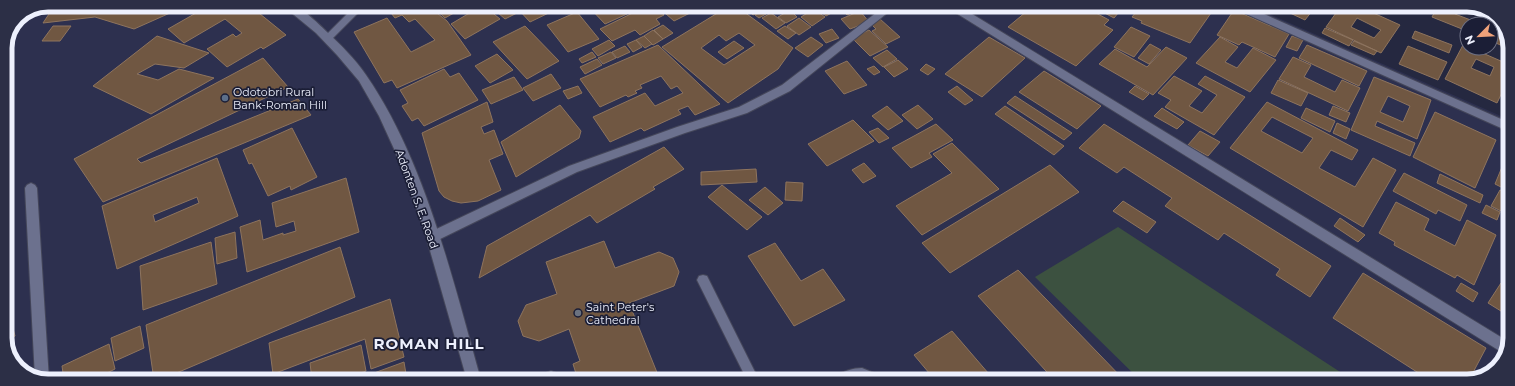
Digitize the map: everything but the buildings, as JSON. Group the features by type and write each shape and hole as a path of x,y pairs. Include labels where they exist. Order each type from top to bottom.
{"street":[{"name":"Adonten S. E. Road","path":"298,12 307,18 328,38 364,80 386,121 409,170 432,237 472,374"},
{"path":"432,237 573,169 681,130 743,110 786,88 884,12"},
{"path":"962,12 1166,136 1502,345"},
{"path":"1250,12 1503,125"},
{"path":"31,188 42,373"}],"lane":[{"path":"328,38 355,12"},
{"path":"703,280 749,374"}],"shaded area":[{"path":"1265,12 1503,117 1503,338 1500,352 1489,367 1472,374 48,374 37,372 26,367 17,356 13,345 12,48 18,28 28,18 41,13"}],"green space":[{"path":"1118,227 1343,374 1134,374 1035,277"}],"place":[{"name":"Odotobri Rural Bank-Roman Hill","path":"225,98"},
{"name":"Saint Peter's Cathedral","path":"578,313"}],"district":[{"name":"ROMAN HILL","path":"429,343"}]}
